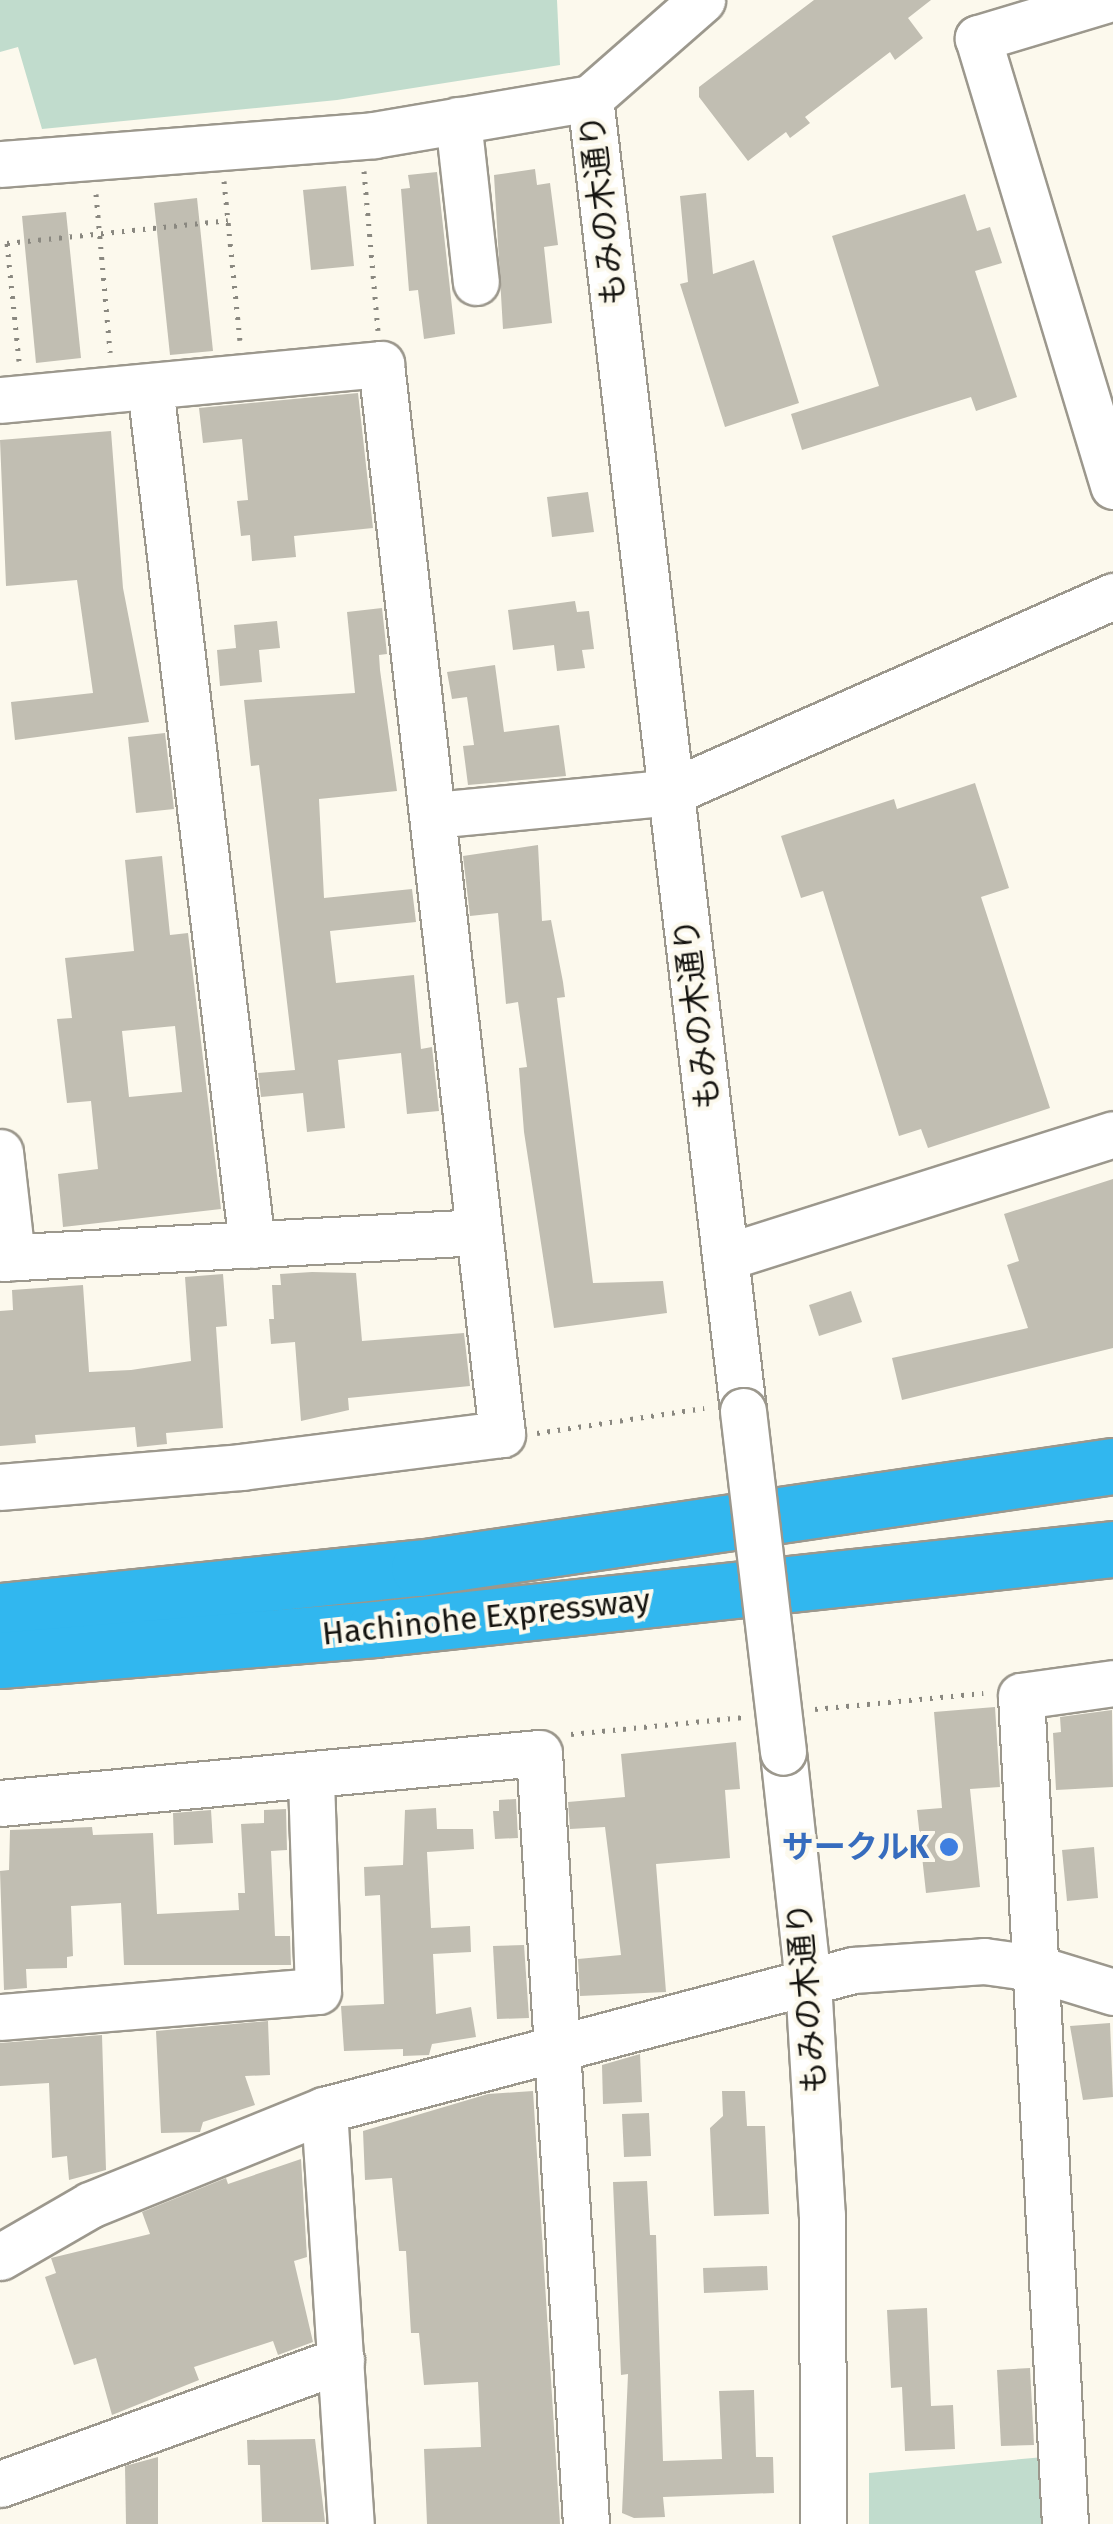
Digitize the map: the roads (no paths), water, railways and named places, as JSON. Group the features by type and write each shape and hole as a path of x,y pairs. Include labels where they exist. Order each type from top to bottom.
{"highway":[{"path":"850,1505 1113,1442"},
{"path":"850,1505 1113,1466"},
{"name":"Hachinohe Expressway","path":"0,1611 419,1568 850,1505"},
{"path":"971,1565 1113,1542"},
{"path":"971,1565 1113,1550"},
{"name":"Hachinohe Expressway","path":"0,1660 375,1629 971,1565"}],"street":[{"path":"590,98 702,0"},
{"path":"1105,0 978,38 1113,486"},
{"name":"もみの木通り","path":"0,164 374,135 590,98 726,1257 727,1409 783,1752 808,1982 822,2214 823,2524"},
{"path":"458,120 476,282"},
{"path":"0,1487 242,1467 502,1434 382,364 132,388 10,381"},
{"path":"132,388 252,1245"},
{"path":"434,814 670,792 1113,596"},
{"path":"726,1257 1113,1134"},
{"path":"0,1152 6,1258 478,1232"},
{"path":"1066,2524 1021,1696 1113,1683"},
{"path":"0,1803 310,1779 540,1753 586,2524"},
{"path":"0,2017 318,1991 310,1779"},
{"path":"0,2258 90,2206 324,2110 560,2044 808,1982 918,1963 1035,1968 1113,1992"},
{"path":"324,2110 351,2524"},
{"path":"0,2484 341,2360"}],"place":[{"name":"サークルK","path":"949,1847"}]}
